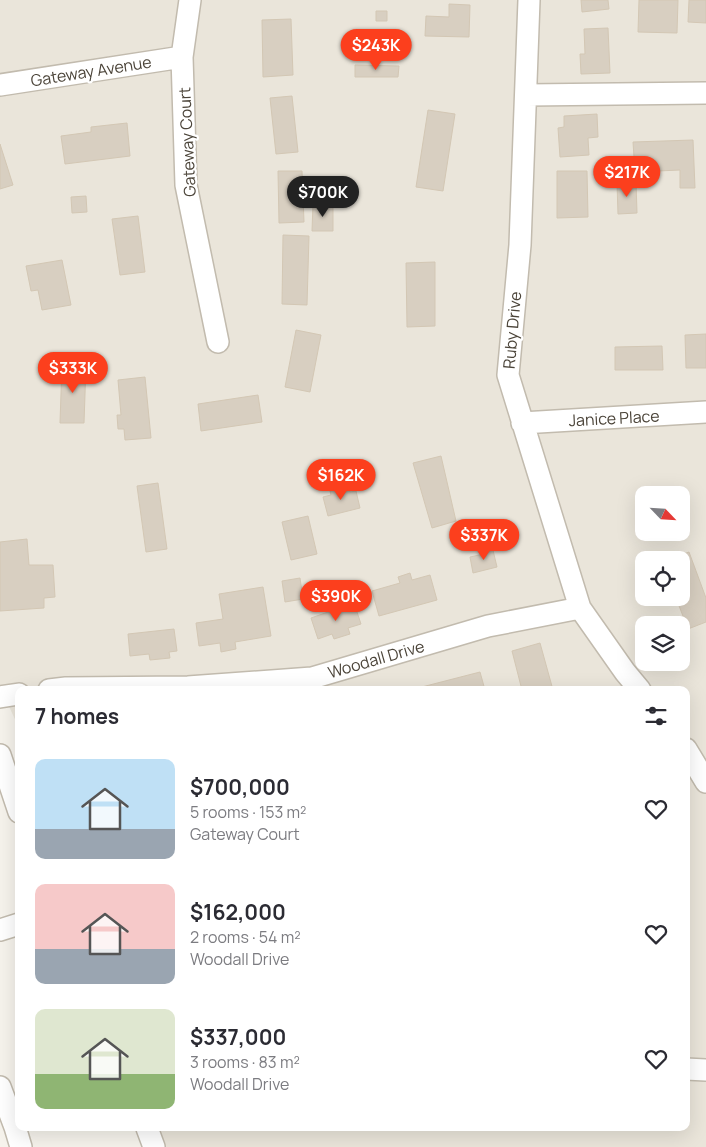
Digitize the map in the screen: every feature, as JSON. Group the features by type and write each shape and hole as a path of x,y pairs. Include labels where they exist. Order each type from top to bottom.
{"street":[{"name":"Gateway Court","path":"190,0 182,56 186,185 218,342"},
{"name":"Ruby Drive","path":"528,0 527,95 520,245 508,375 580,608 637,686"},
{"name":"Gateway Avenue","path":"0,85 182,56"},
{"path":"527,95 706,93"},
{"name":"Janice Place","path":"522,423 706,412"},
{"name":"Woodall Drive","path":"202,686 312,678 488,626 580,608"},
{"path":"0,697 15,695"},
{"path":"0,756 15,800"},
{"path":"690,756 706,782"},
{"path":"0,930 15,925"},
{"path":"690,1069 706,1070"},
{"path":"0,1087 15,1124"},
{"path":"17,1131 21,1147"},
{"path":"148,1131 154,1147"}],"shaded area":[{"path":"0,0 706,0 706,1147 144,1147 136,1131 690,1131 690,686 15,686 15,719 0,687"}],"building":[{"path":"581,0 608,0 609,9 582,12"},
{"path":"639,0 678,0 677,33 638,32"},
{"path":"689,0 706,0 706,23 688,22"},
{"path":"449,4 470,5 469,37 425,36 426,16 449,17"},
{"path":"376,11 387,11 387,21 376,21"},
{"path":"291,19 293,75 263,77 262,20"},
{"path":"608,28 610,73 581,74 580,54 585,54 584,29"},
{"path":"355,65 399,66 398,77 355,77"},
{"path":"292,96 298,152 276,154 270,98"},
{"path":"428,110 455,114 443,191 416,187"},
{"path":"597,114 598,137 588,138 589,155 560,157 558,128 564,127 564,116"},
{"path":"127,123 130,156 65,164 61,136 91,132 91,127"},
{"path":"693,140 695,188 680,188 680,170 635,172 633,142"},
{"path":"0,144 13,185 0,189"},
{"path":"278,171 302,171 304,222 279,223"},
{"path":"557,171 587,171 588,217 557,218"},
{"path":"636,182 637,213 618,214 617,183"},
{"path":"86,196 87,212 72,213 71,197"},
{"path":"313,204 333,204 333,231 312,231"},
{"path":"138,216 145,272 120,275 112,219"},
{"path":"283,235 309,236 307,305 282,304"},
{"path":"62,260 71,305 42,310 38,290 31,291 26,266"},
{"path":"435,262 435,326 407,327 406,263"},
{"path":"296,330 321,335 310,392 285,387"},
{"path":"706,334 706,368 686,368 685,335"},
{"path":"662,346 663,370 615,370 615,347"},
{"path":"62,364 86,365 84,423 60,423"},
{"path":"145,377 151,438 125,440 124,429 118,429 117,415 121,415 118,380"},
{"path":"258,395 262,422 201,431 198,404"},
{"path":"441,456 456,521 432,528 413,463"},
{"path":"158,483 167,549 146,552 137,486"},
{"path":"349,487 350,492 356,491 360,508 328,516 323,497 331,495 330,491"},
{"path":"308,516 317,554 291,560 282,522"},
{"path":"27,539 29,565 53,565 55,597 44,598 44,608 0,611 0,542"},
{"path":"492,546 497,567 473,573 470,557 484,554 483,548"},
{"path":"690,555 706,598 706,622 690,628 690,616 683,616 679,606 690,606"},
{"path":"410,573 412,580 430,575 437,600 379,616 372,591 400,583 398,577"},
{"path":"300,578 303,599 285,602 282,581"},
{"path":"263,587 271,636 235,642 236,649 221,652 220,643 199,646 196,623 223,619 219,594"},
{"path":"354,603 361,624 348,628 350,634 334,639 332,634 318,639 311,618"},
{"path":"174,629 177,651 169,652 170,658 150,660 149,654 130,656 128,634"},
{"path":"540,643 552,686 521,686 512,651"},
{"path":"480,672 484,686 426,686"}]}
